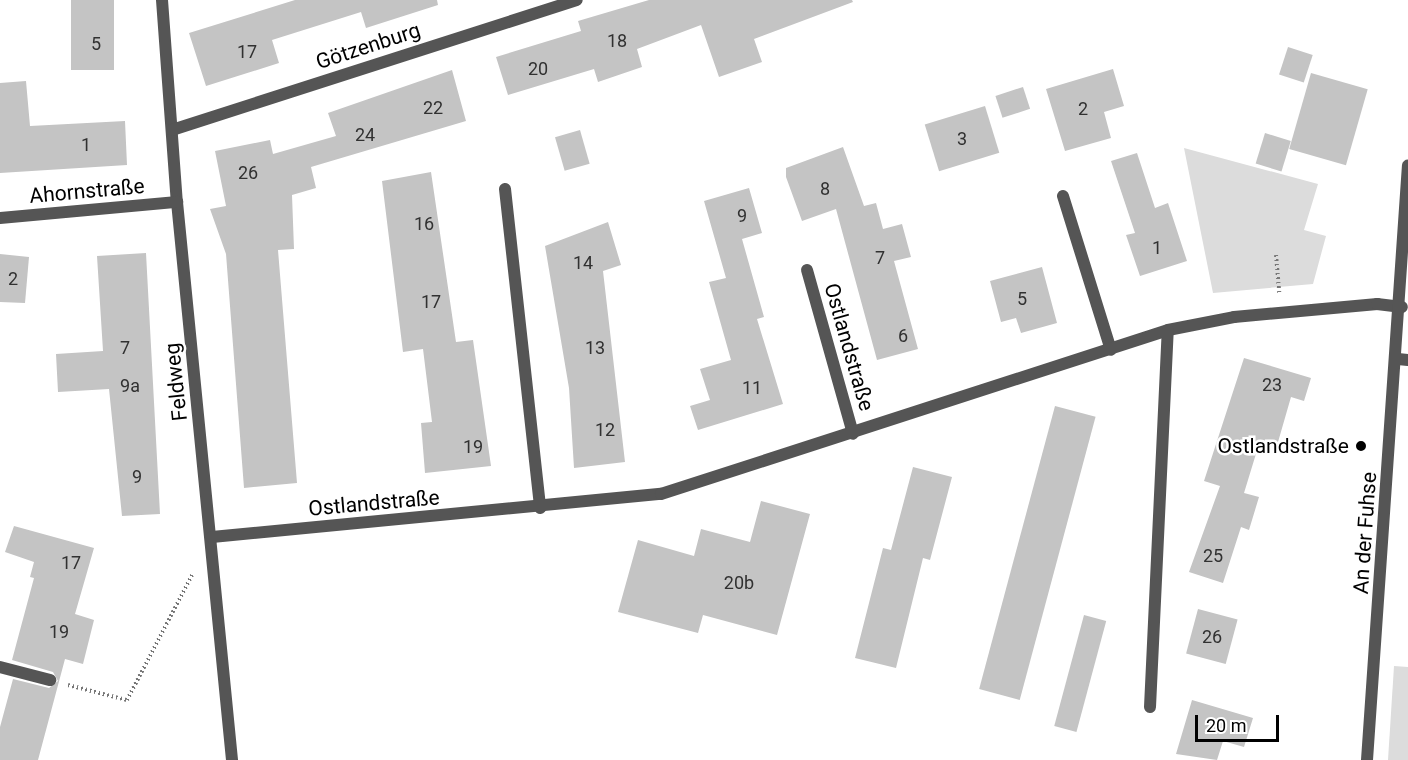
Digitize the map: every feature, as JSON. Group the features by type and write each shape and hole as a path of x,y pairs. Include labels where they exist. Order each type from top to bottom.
{"street":[{"name":"Feldweg","path":"162,0 177,202 212,537 232,760"},
{"name":"Götzenburg","path":"172,130 577,0"},
{"name":"An der Fuhse","path":"1368,760 1403,359 1402,307 1408,165"},
{"path":"505,189 540,508"},
{"path":"1064,196 1111,350"},
{"name":"Ahornstraße","path":"0,218 177,202"},
{"name":"Ostlandstraße","path":"807,270 853,434"},
{"name":"Ostlandstraße","path":"212,537 540,508 661,494 853,434 1168,330 1281,313 1377,304 1402,307"},
{"path":"1150,707 1168,330"},
{"path":"0,667 50,680"}],"path":[{"path":"1276,255 1281,313"},
{"path":"50,680 126,700 196,567"}],"shaded area":[{"path":"1184,148 1318,184 1304,230 1326,236 1313,284 1213,293"},
{"path":"1394,666 1408,667 1408,760 1388,760"}],"building":[{"path":"71,0 114,0 114,70 71,70"},
{"path":"295,0 437,0 438,5 366,28 361,12 272,40 279,63 206,86 189,33"},
{"path":"649,0 852,0 853,2 754,39 762,62 719,77 701,25 637,49 642,67 598,82 594,69 508,95 496,57 581,31 578,21"},
{"path":"1288,47 1313,55 1304,83 1279,75"},
{"path":"1113,69 1124,106 1104,112 1111,138 1065,151 1046,89"},
{"path":"452,70 466,121 311,167 316,188 292,195 294,249 278,250 297,483 244,488 226,254 210,209 226,206 215,151 270,140 273,154 336,136 328,113"},
{"path":"1311,73 1368,89 1346,165 1289,149"},
{"path":"26,81 30,126 125,121 127,165 0,173 0,83"},
{"path":"1023,87 1030,109 1003,118 995,96"},
{"path":"985,106 999,153 939,171 925,124"},
{"path":"580,130 590,164 565,171 555,137"},
{"path":"1265,133 1291,141 1281,171 1256,164"},
{"path":"843,147 864,206 876,203 883,229 902,224 911,257 894,261 918,349 877,360 836,209 802,221 786,177 786,168"},
{"path":"1137,153 1155,208 1168,203 1187,261 1140,276 1126,235 1135,233 1111,161"},
{"path":"431,172 456,342 473,340 491,466 425,473 421,423 432,422 423,349 403,352 382,181"},
{"path":"749,188 762,233 742,239 764,317 757,319 783,404 698,430 690,406 710,400 700,369 731,360 709,282 726,278 704,201"},
{"path":"608,222 621,265 603,271 625,462 574,468 569,388 545,246"},
{"path":"146,253 160,514 122,516 109,389 58,392 56,354 103,351 97,256"},
{"path":"0,254 29,257 25,303 0,302"},
{"path":"1042,267 1057,323 1021,333 1016,318 1001,322 990,281"},
{"path":"1244,358 1311,378 1304,401 1291,397 1276,449 1259,444 1244,493 1259,497 1249,530 1241,527 1223,583 1189,572 1220,486 1204,481"},
{"path":"1055,406 1096,417 1020,700 979,689"},
{"path":"913,467 952,477 930,560 923,558 896,668 855,658 883,548 891,550"},
{"path":"761,501 810,514 777,635 703,615 698,633 618,612 638,540 694,556 701,529 750,542"},
{"path":"14,526 94,548 75,614 94,620 83,664 65,659 38,760 0,760 0,727 13,679 49,688 58,681 53,672 12,660 34,578 30,577 34,562 5,552"},
{"path":"1198,609 1238,620 1226,664 1186,653"},
{"path":"1084,615 1106,621 1076,732 1054,726"},
{"path":"1192,700 1253,718 1244,747 1223,741 1217,760 1176,754"}],"place":[{"name":"Ostlandstraße","path":"1361,446"}]}
